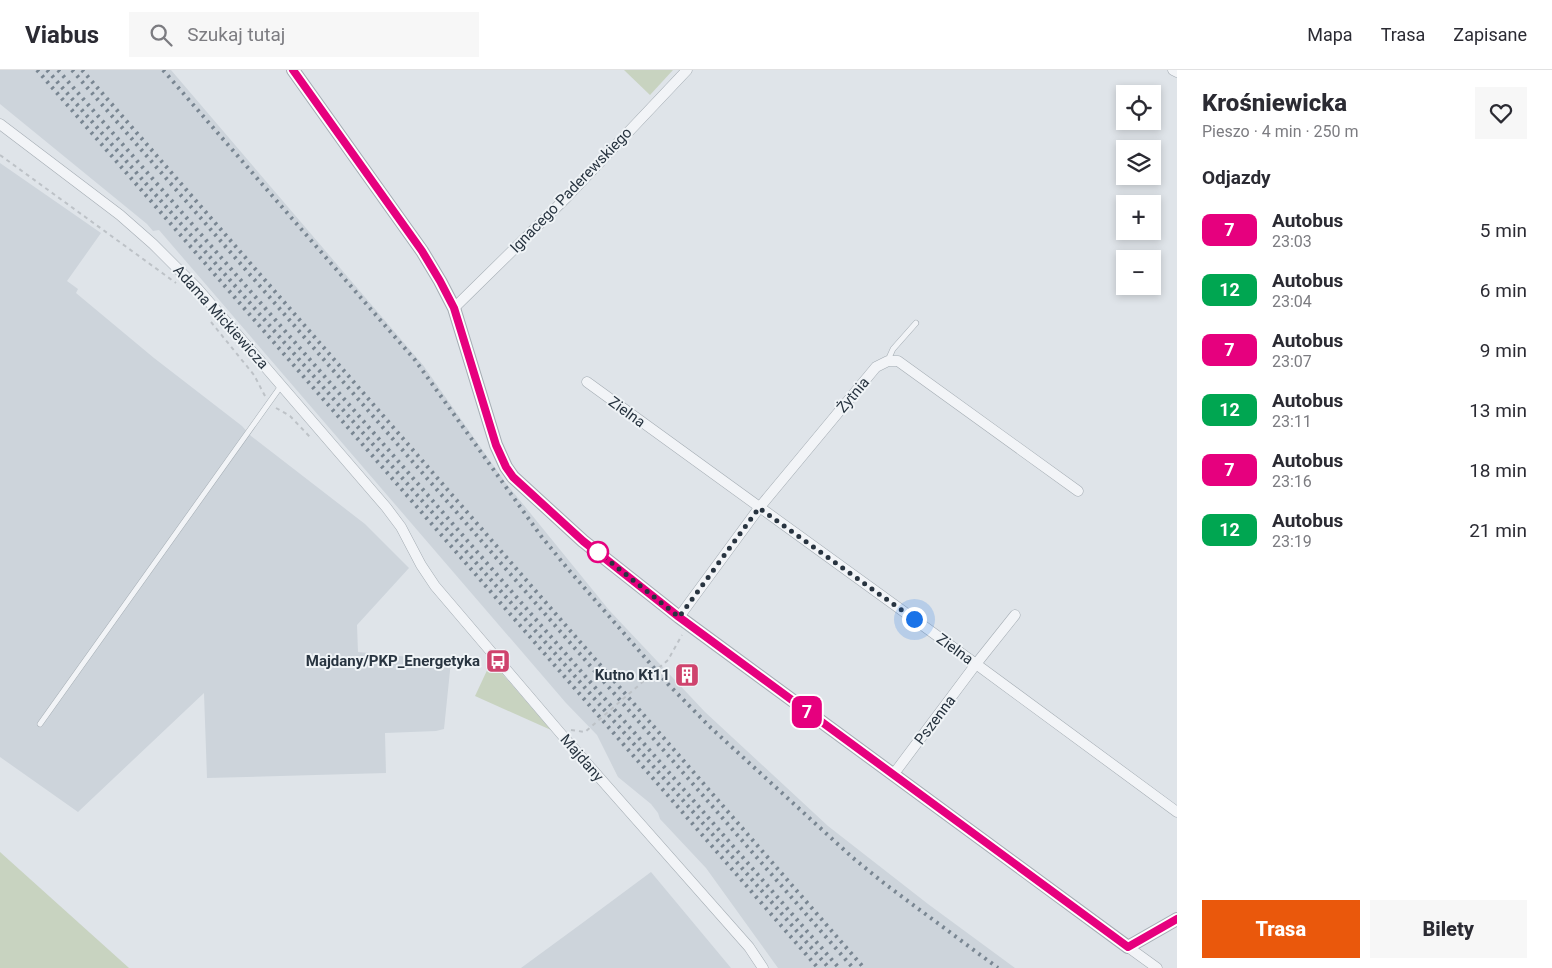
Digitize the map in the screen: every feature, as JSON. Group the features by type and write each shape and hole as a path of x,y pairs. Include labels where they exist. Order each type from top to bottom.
{"street":[{"path":"293,70 422,251 440,281 454,308 496,445 509,472 541,504 583,541 684,621 1157,968"},
{"name":"Ignacego Paderewskiego","path":"454,308 566,198 687,70"},
{"path":"1173,70 1177,72"},
{"name":"Adama Mickiewicza","path":"0,124 112,209 153,244 198,289 386,507 402,527 410,542"},
{"path":"888,361 898,361 1078,491"},
{"name":"Żytnia","path":"684,621 759,508 876,367 888,361"},
{"name":"Zielna","path":"587,382 1177,812"},
{"name":"Majdany","path":"410,542 421,565 435,586 559,731 749,947 763,968"},
{"name":"Pszenna","path":"893,776 1015,615"},
{"path":"1128,947 1177,920"}],"lane":[{"path":"888,361 893,349 916,323"},
{"path":"40,724 282,385"}],"path":[{"path":"0,155 179,286"},
{"path":"211,322 254,375 268,404 290,416 315,443"},
{"path":"559,731 585,732 668,660 684,632 684,621"}],"shaded area":[{"path":"0,70 171,70 423,365 505,482 609,610 705,712 828,826 928,904 1015,968 778,968 706,868 660,819 651,804 618,777 597,735 566,703 159,230 153,231 147,224 0,104"},
{"path":"0,163 101,233 67,281 78,289 76,293 154,358 242,426 251,436 365,524 409,568 357,625 358,652 451,661 444,729 385,733 386,773 207,778 204,693 78,812 0,757"},
{"path":"651,872 731,968 521,968 581,924"}],"green space":[{"path":"624,70 673,70 650,95"},
{"path":"493,663 551,730 475,696 490,664"},
{"path":"0,852 129,968 0,968"}],"railway":[{"path":"37,70 818,968"},
{"path":"47,70 829,968"},
{"path":"58,70 839,968"},
{"path":"72,70 853,968"},
{"path":"82,70 864,968"},
{"path":"163,70 415,360 541,536 668,684 711,728 853,858 998,968"}],"bus line":[{"name":"7","path":"293,70 422,251 440,281 454,308 496,445 513,477 583,541 679,617 1128,947 1177,919"}],"place":[{"name":"Majdany/PKP_Energetyka","path":"498,661"},
{"name":"Kutno Kt11","path":"687,675"}],"route":[{"path":"598,552 679,617 759,508 914,619"}]}
